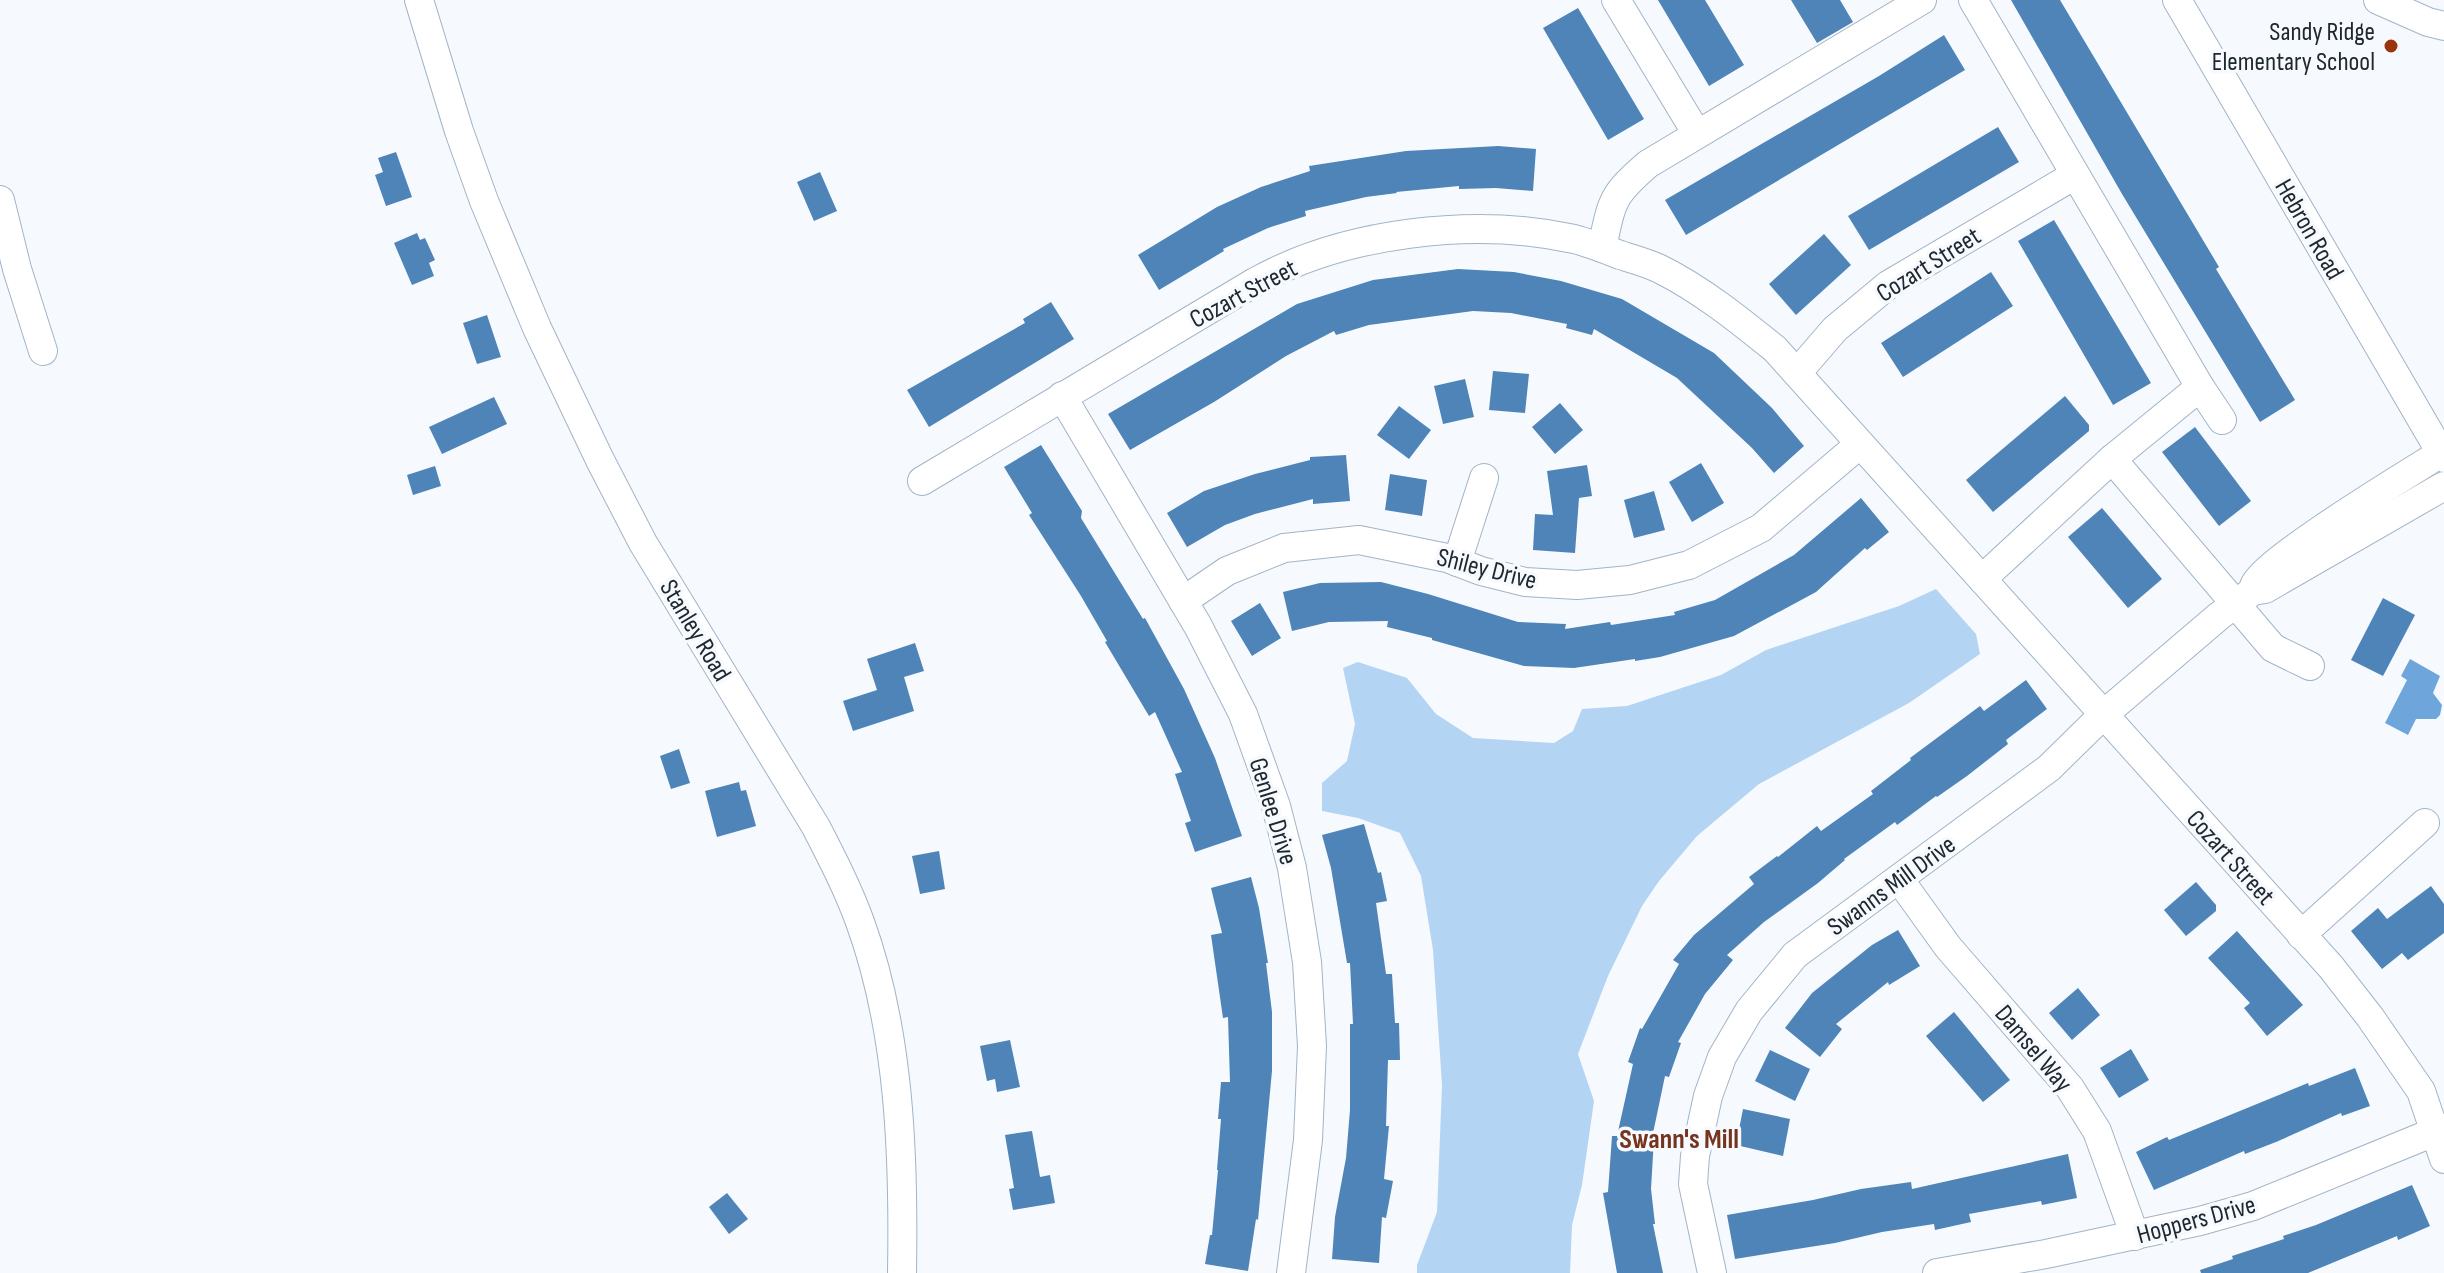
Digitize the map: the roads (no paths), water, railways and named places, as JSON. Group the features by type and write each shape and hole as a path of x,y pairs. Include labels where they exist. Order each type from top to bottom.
{"street":[{"name":"Stanley Road","path":"419,0 484,201 537,328 600,460 643,543 816,827 860,923 885,1019 894,1080 903,1205 902,1273"},
{"path":"1616,0 1697,134"},
{"path":"1602,248 1611,206 1621,187 1648,164 1885,9 1922,0"},
{"path":"1973,0 2222,420"},
{"name":"Hebron Road","path":"2177,0 2442,456"},
{"path":"2378,0 2444,26"},
{"name":"Cozart Street","path":"1797,373 1835,329 1888,285 2075,175"},
{"path":"0,200 17,269 43,351"},
{"name":"Cozart Street","path":"922,481 1277,270 1339,248 1426,231 1498,228 1575,239 1659,269 1723,307 1775,349 2331,967 2421,1091 2439,1130 2444,1159"},
{"path":"1982,579 2112,459 2200,387"},
{"name":"Genlee Drive","path":"1062,396 1183,601 1243,714 1276,806 1292,868 1305,947 1312,1046 1308,1140 1291,1273"},
{"name":"Shiley Drive","path":"1183,601 1227,571 1284,548 1359,540 1447,558 1481,571 1525,582 1577,585 1630,580 1689,565 1761,528 1860,444"},
{"name":"Swanns Mill Drive","path":"2244,598 2256,579 2283,555 2442,456"},
{"path":"2112,459 2244,598 2273,648 2310,666"},
{"path":"1457,562 1484,478"},
{"name":"Swanns Mill Drive","path":"1712,1273 1693,1184 1695,1156 1708,1096 1722,1057 1749,1011 1795,955 2049,768 2103,715 2244,598 2265,589 2444,486"},
{"path":"2301,935 2425,823"},
{"name":"Damsel Way","path":"1899,879 1948,947 2070,1088 2097,1131 2135,1236"},
{"name":"Hoppers Drive","path":"1937,1273 2135,1236 2253,1206 2439,1130"}],"water":[{"path":"2410,659 2440,676 2433,693 2442,705 2436,719 2416,719 2408,735 2385,723 2407,680 2401,676"}],"place":[{"name":"Sandy Ridge Elementary School","path":"2391,46"}],"district":[{"name":"Swann's Mill","path":"1679,1138"}]}
